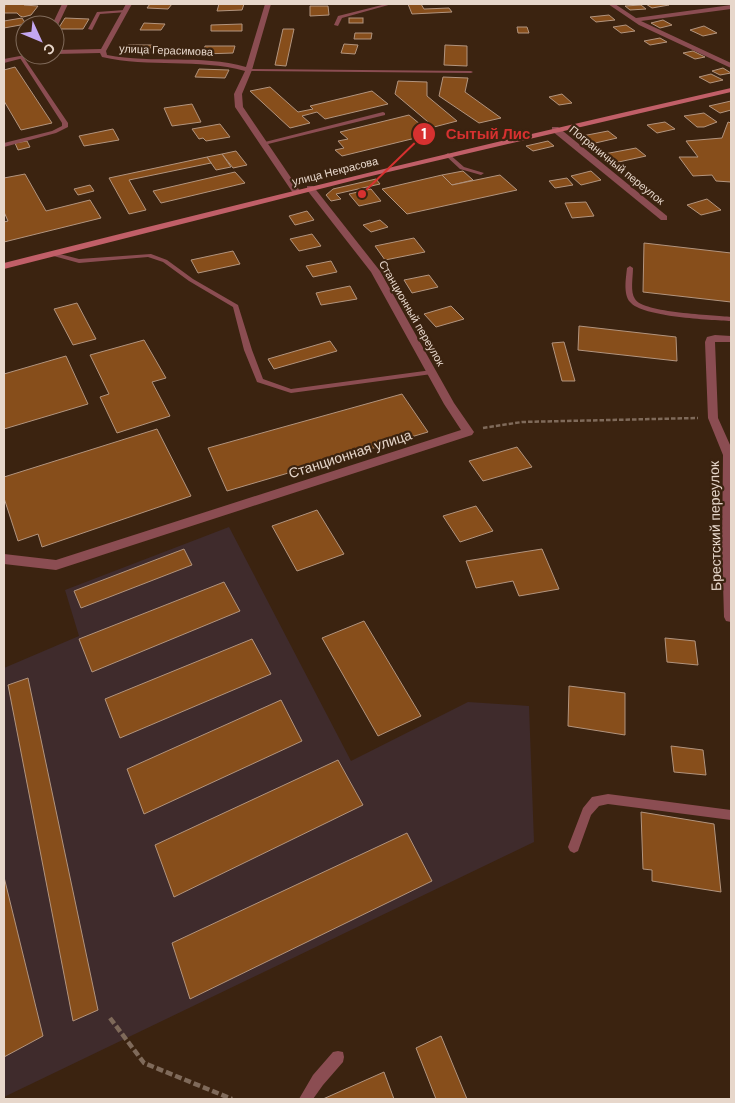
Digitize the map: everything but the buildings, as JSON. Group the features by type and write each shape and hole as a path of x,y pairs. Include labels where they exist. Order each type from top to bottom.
{"street":[{"path":"102,51 130,4"},
{"path":"268,4 249,70 238,94 238,101 239,106 296,192"},
{"path":"611,4 635,20 731,66"},
{"path":"635,20 731,7"},
{"name":"улица Герасимова","path":"65,52 102,51 104,56 112,58 214,62 249,70"},
{"name":"улица Некрасова","path":"4,266 310,188 555,129 731,90"},
{"name":"Пограничный переулок","path":"555,129 664,218"},
{"name":"Станционный переулок","path":"310,188 375,271 449,404 468,432"},
{"name":"Брестский переулок","path":"731,339 714,338 710,342 713,418 730,455 728,548 731,617"},
{"name":"Станционная улица","path":"4,559 56,565 468,432"}],"lane":[{"path":"336,25 340,17 390,4"},
{"path":"90,29 99,13 125,11"},
{"path":"4,145 54,132 65,126 65,123 27,65"},
{"path":"249,70 471,72"},
{"path":"264,143 383,114"},
{"path":"448,155 462,168 481,173"},
{"path":"52,254 79,261 149,256 165,261 191,280 236,306 248,350 260,380 291,391 432,372"},
{"path":"630,268 630,296 637,305 652,311 731,319"},
{"path":"574,846 588,812 596,801 608,799 731,815"},
{"path":"306,1099 318,1080 338,1057"}],"path":[{"path":"468,432 522,422 713,418"},
{"path":"110,1018 144,1063 232,1099"}],"shaded area":[{"path":"229,527 351,761 468,702 529,706 534,842 4,1097 4,668 79,636 65,590"}],"place":[{"name":"Сытый Лис","path":"362,194"}]}
